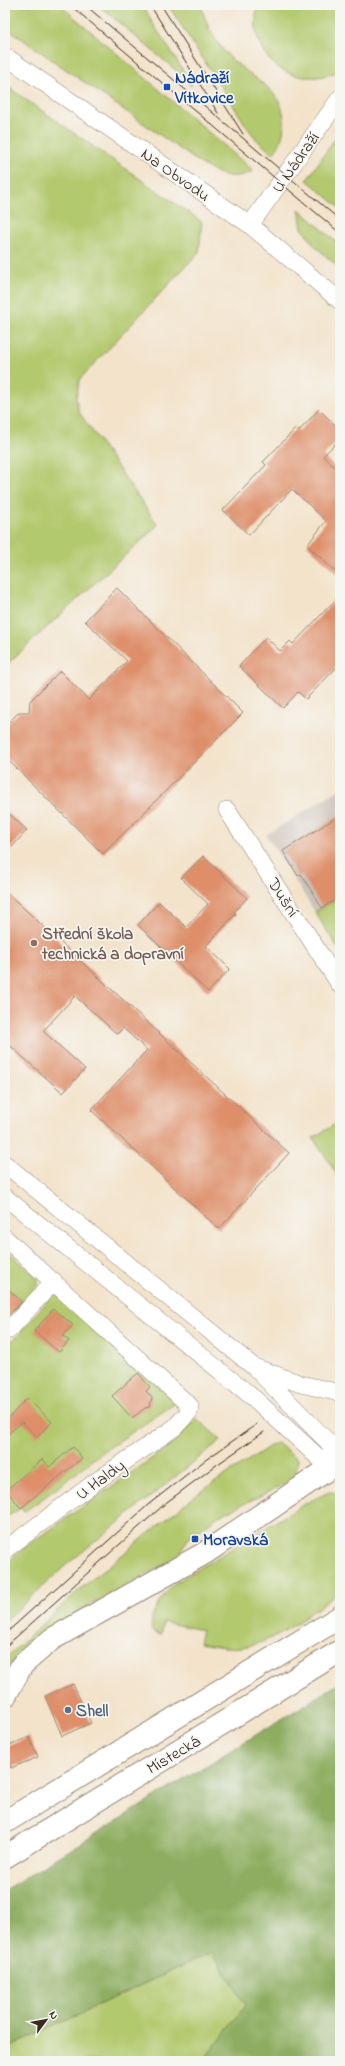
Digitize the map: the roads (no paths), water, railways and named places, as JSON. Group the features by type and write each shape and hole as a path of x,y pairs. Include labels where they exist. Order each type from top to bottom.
{"highway":[{"path":"5,1696 22,1665 52,1639 205,1553 339,1463"},
{"name":"Místecká","path":"5,1822 340,1617"},
{"name":"Místecká","path":"5,1857 340,1651"}],"street":[{"name":"Na Obvodu","path":"5,56 250,225 340,301"},
{"name":"U Nádraží","path":"250,225 340,98"},
{"name":"Dušní","path":"227,810 340,985"},
{"path":"5,1164 254,1367 330,1444 339,1463"},
{"path":"5,1198 256,1400 318,1457 339,1463"},
{"path":"5,1238 54,1281 9,1330 5,1327"},
{"name":"U Haldy","path":"6,1546 114,1468 174,1428 189,1412 190,1406 54,1281"},
{"path":"254,1367 301,1384 340,1393"}],"tram line":[{"path":"70,5 340,233"},
{"path":"85,5 340,220"},
{"path":"150,5 218,113"},
{"path":"161,5 243,134"},
{"path":"5,1634 149,1504 204,1461 257,1424"},
{"path":"5,1647 167,1502 264,1432"}],"place":[{"name":"Nádraží Vítkovice","path":"167,87"},
{"name":"Střední škola technická a dopravní","path":"34,943"},
{"name":"Moravská","path":"195,1539"},
{"name":"Shell","path":"68,1710"}]}
